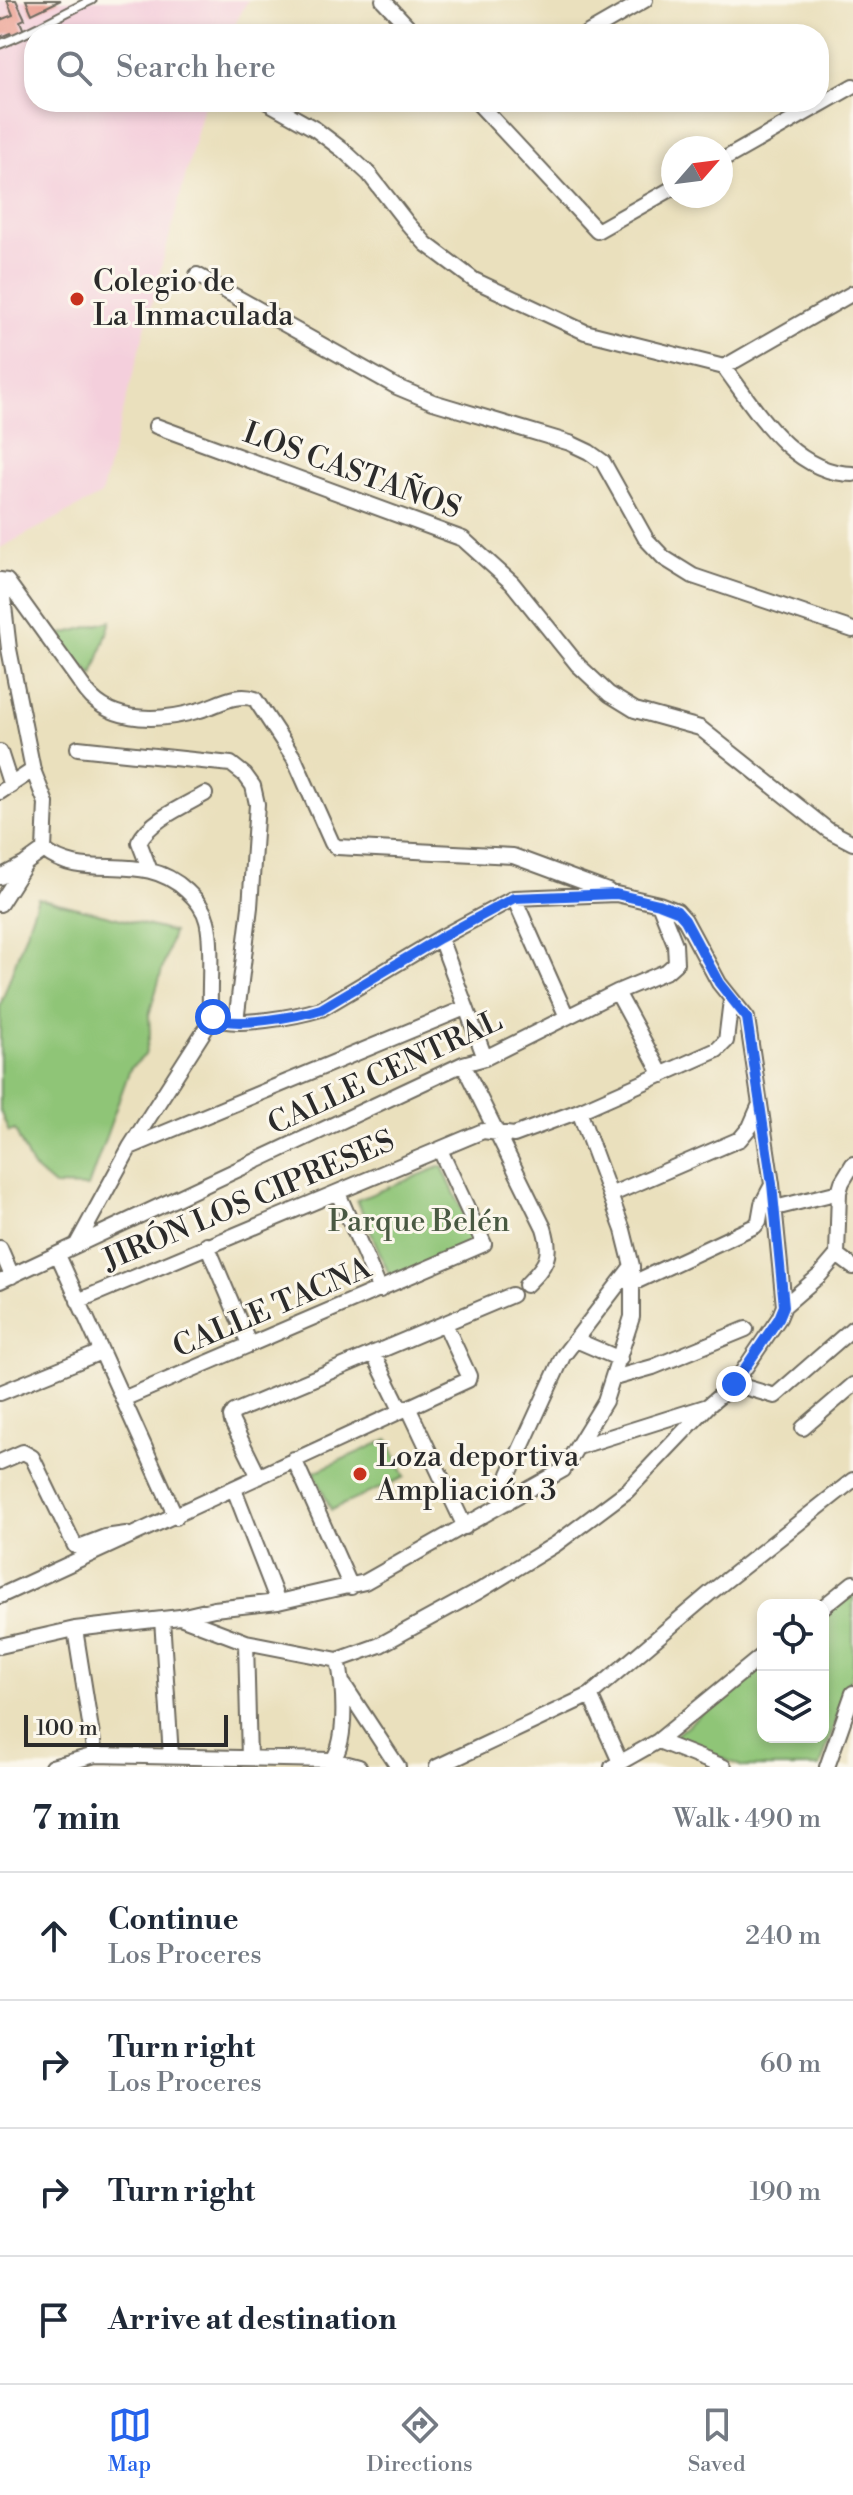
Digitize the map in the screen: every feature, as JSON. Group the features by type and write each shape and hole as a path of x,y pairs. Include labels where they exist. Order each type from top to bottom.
{"street":[{"path":"383,0 406,24"},
{"path":"603,24 645,0"},
{"path":"829,100 853,86"},
{"path":"285,112 315,129 344,151 369,174 426,244 474,280 585,332 724,367 762,418 804,459 826,471 853,474"},
{"path":"486,112 597,231 661,195"},
{"path":"733,154 807,112"},
{"path":"197,275 397,387 433,402 570,443 589,452 603,462 646,539 664,558 693,576 853,630"},
{"path":"724,367 853,293"},
{"name":"LOS CASTAÑOS","path":"156,426 463,539 512,583 578,665 609,694 635,710 700,728 828,830 853,843"},
{"path":"44,850 46,803 33,770 4,650 0,580 7,581 87,692 103,707 122,714 163,718 199,710 231,698 246,696 255,699 294,758 332,843 337,847 513,856 616,894 677,911 685,920 706,963 747,1018 772,1184 784,1306"},
{"path":"78,748 231,764 253,786 257,804 250,907 236,1022"},
{"path":"0,752 5,789 33,770"},
{"path":"149,868 139,842 141,837 163,819 205,794"},
{"path":"44,850 56,860 101,867 149,868 173,878 201,905 208,922 210,1007 213,1017 236,1022 321,1009 514,898 616,894"},
{"path":"0,877 44,850"},
{"path":"0,904 26,863"},
{"path":"514,898 567,1017"},
{"name":"CALLE CENTRAL","path":"6,1278 667,971 676,963 675,944 659,904"},
{"path":"440,938 485,1058"},
{"path":"617,992 662,1075"},
{"name":"JIRÓN LOS CIPRESES","path":"78,1301 483,1131 514,1135 579,1111 717,1050 726,1041 731,1000"},
{"path":"130,1147 465,1008"},
{"path":"76,1244 130,1147 213,1017"},
{"path":"463,1064 549,1244 542,1269 526,1285"},
{"path":"610,1195 740,1139 748,1132 760,1103"},
{"path":"0,1646 75,1629 180,1617 351,1587 465,1527 563,1470 605,1401 632,1317 632,1266 579,1111"},
{"name":"CALLE TACNA","path":"123,1399 484,1244 440,1150"},
{"path":"180,1617 246,1642 338,1660 411,1630 556,1544 627,1491 709,1405 734,1384 784,1306 826,1270 837,1255 839,1192 853,1164"},
{"path":"633,1283 755,1226 772,1184"},
{"path":"775,1208 839,1192"},
{"path":"338,1193 380,1290"},
{"path":"207,1245 249,1344"},
{"path":"0,1248 6,1278"},
{"path":"58,1255 176,1517"},
{"path":"837,1255 853,1267"},
{"path":"508,1502 509,1474 563,1356 632,1266"},
{"path":"259,1477 232,1422 234,1412 512,1295"},
{"path":"0,1596 470,1378 445,1324"},
{"path":"734,1384 775,1396 853,1328"},
{"path":"614,1378 653,1367 746,1329"},
{"path":"576,1340 620,1359"},
{"path":"0,1393 101,1352"},
{"path":"373,1353 405,1408 465,1527"},
{"path":"803,1428 853,1385"},
{"path":"578,1447 709,1405"},
{"path":"0,1462 23,1452 29,1453 75,1546 107,1536 142,1532"},
{"path":"294,1459 351,1587"},
{"path":"437,1767 590,1695 710,1593 853,1480"},
{"path":"234,1489 278,1602"},
{"path":"829,1602 853,1583"},
{"path":"162,1619 171,1756"},
{"path":"75,1629 95,1755"},
{"path":"246,1642 249,1758"},
{"path":"333,1760 340,1749 344,1685 338,1660"},
{"path":"590,1695 616,1765 658,1741 757,1660"},
{"path":"344,1685 398,1767"},
{"path":"827,1767 850,1709 853,1693"},
{"path":"658,1741 724,1767"},
{"path":"52,1767 95,1755 333,1760 359,1767"}],"lane":[{"path":"43,24 92,0"},
{"path":"0,44 24,35"}],"shaded area":[{"name":"Colegio de La Inmaculada","path":"0,0 248,0 235,24 24,24 24,112 202,112 101,495 0,548"}],"green space":[{"path":"111,621 93,676 55,636"},
{"path":"38,898 173,932 149,1015 150,1034 145,1055 130,1069 88,1187 54,1186 32,1167 15,1130 9,1132 0,1111 0,1006"},
{"name":"Parque Belén","path":"442,1166 477,1243 392,1281 357,1200"},
{"name":"Loza deportiva Ampliación 3","path":"388,1439 405,1477 331,1510 314,1472"},
{"path":"853,1590 853,1670 829,1741 829,1671 829,1609"},
{"path":"757,1668 757,1743 828,1743 820,1767 743,1767 672,1738"}],"building":[{"path":"7,0 16,0 25,19 20,21 24,31 0,37 0,20 13,15"},
{"path":"26,0 61,0 32,14"}],"place":[{"name":"Colegio de La Inmaculada","path":"77,299"},
{"name":"Loza deportiva Ampliación 3","path":"360,1474"}],"route":[{"path":"213,1017 236,1022 321,1009 514,898 616,894 677,911 719,983 747,1018 772,1184 784,1306 734,1384"}]}
